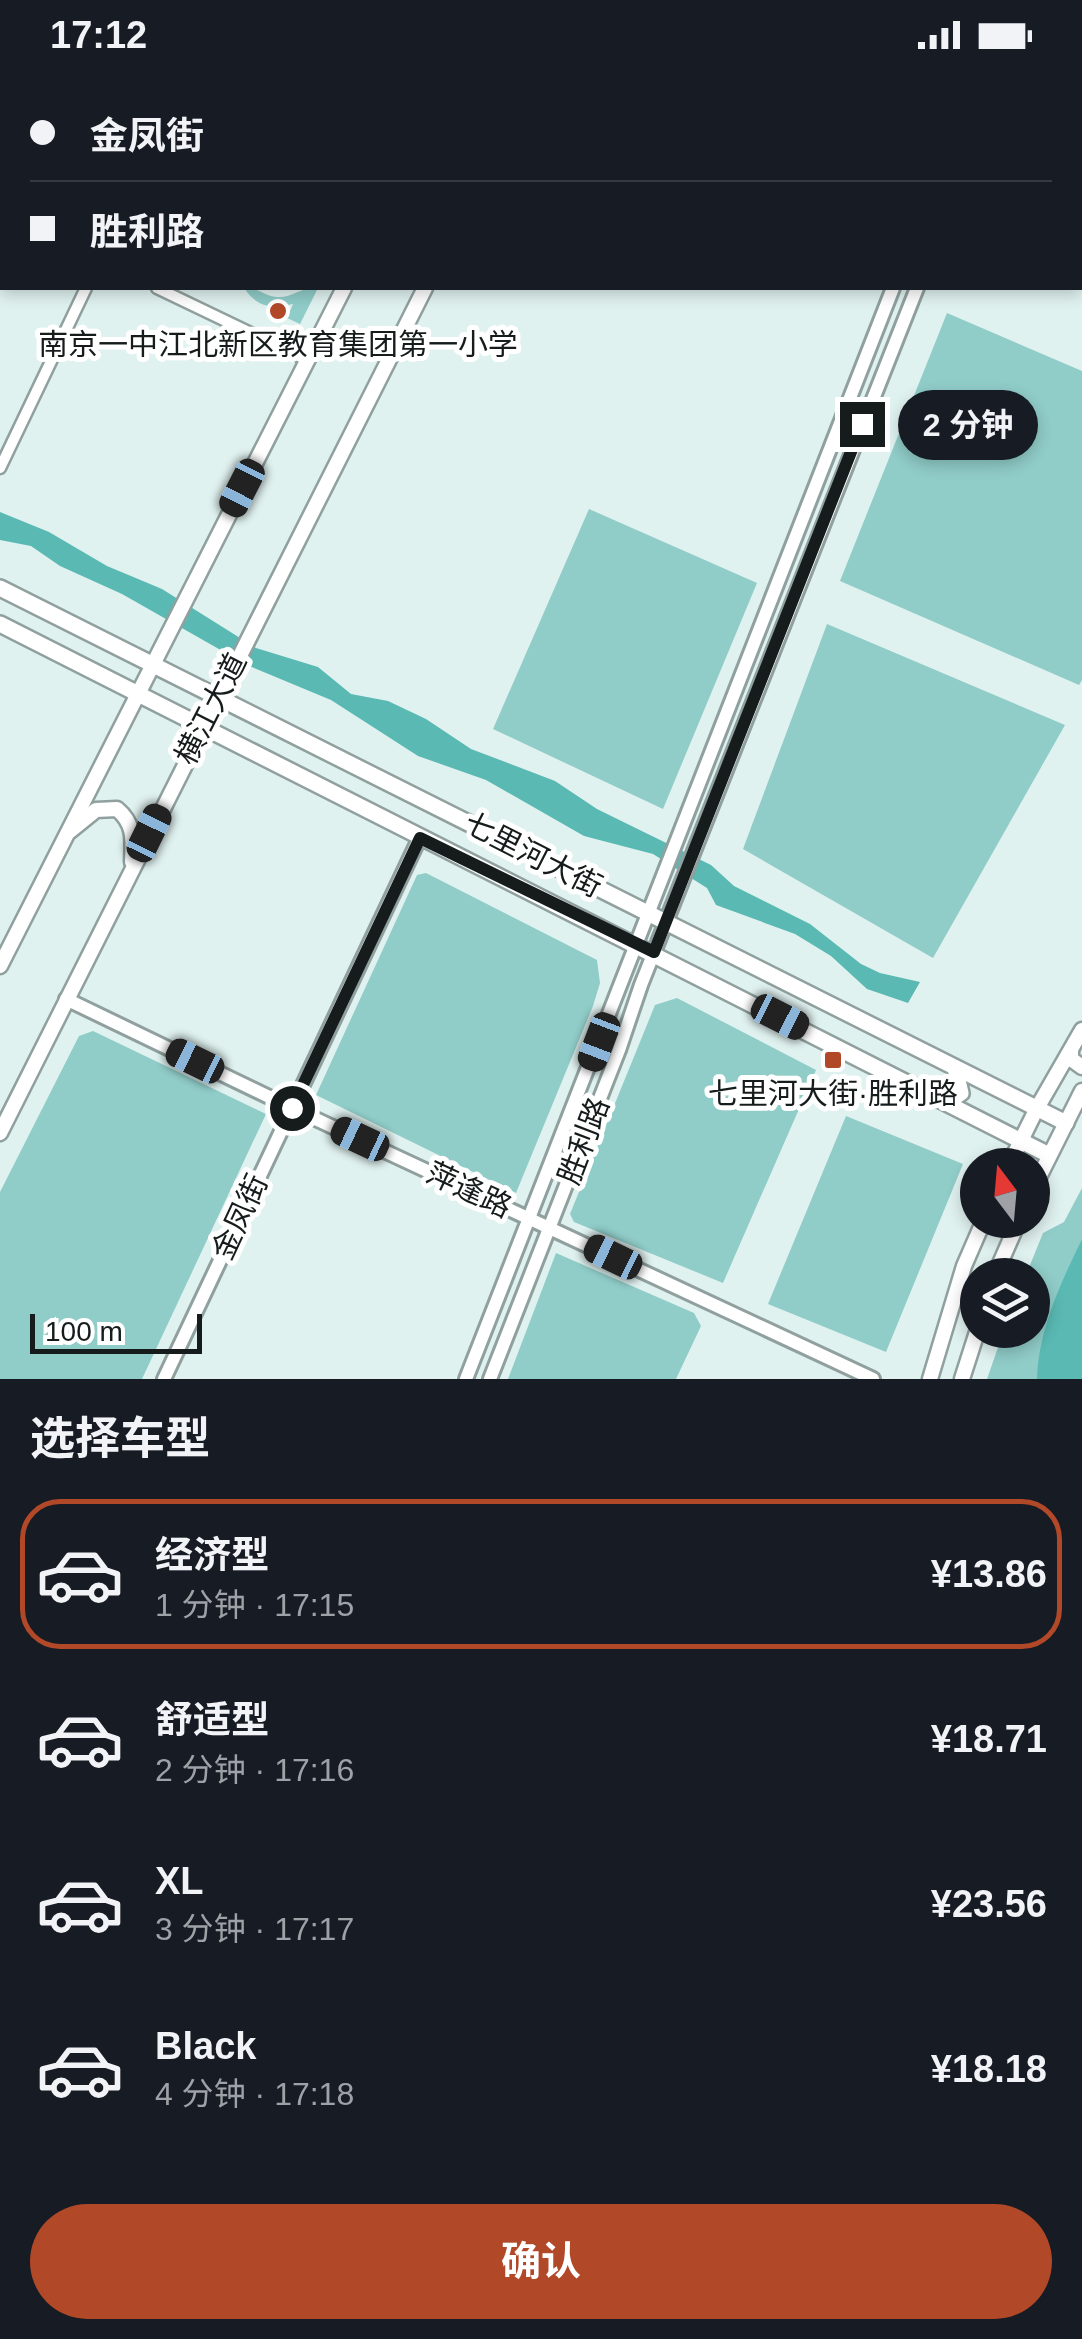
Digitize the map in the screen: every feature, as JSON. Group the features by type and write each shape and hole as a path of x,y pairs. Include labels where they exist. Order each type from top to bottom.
{"main road":[{"path":"0,966 343,290"},
{"name":"横江大道","path":"0,1133 424,290"},
{"name":"七里河大街","path":"0,588 1066,1123"},
{"name":"七里河大街","path":"0,624 1037,1148"},
{"path":"66,833 96,810 117,809 127,818 134,835 132,868"},
{"path":"1016,1148 1082,1030"},
{"path":"1071,1050 1071,1059 1082,1067"},
{"path":"938,1097 955,1097 960,1093 954,1068"},
{"path":"1050,1152 1082,1090"},
{"path":"930,1379 976,1238"},
{"path":"962,1379 972,1348"}],"street":[{"path":"0,468 85,290"},
{"path":"161,290 307,360"},
{"path":"466,1379 892,290"},
{"name":"胜利路","path":"490,1379 915,290"},
{"name":"金凤街","path":"164,1379 420,838"},
{"name":"萍逢路","path":"66,998 873,1379"},
{"path":"599,1042 613,1040 619,1050"},
{"path":"480,1344 487,1356 501,1352"}],"shaded area":[{"path":"246,290 277,297 317,290 300,324 287,318 293,304 266,305 254,300"},
{"path":"947,313 1082,371 1079,685 840,581"},
{"path":"589,509 757,583 663,809 493,729"},
{"path":"0,512 162,589 256,648 318,667 351,694 388,701 426,719 471,749 555,781 597,809 711,865 734,886 810,924 861,964 880,973 920,982 908,1003 867,989 831,956 795,934 716,905 707,888 653,854 584,836 486,780 418,756 331,700 247,665 122,594 60,566 31,546 0,540"},
{"path":"827,624 1065,725 933,958 743,849"},
{"path":"426,873 597,960 600,983 593,1006 516,1193 316,1095 417,875"},
{"path":"677,998 816,1070 723,1283 574,1222 570,1214 655,1005"},
{"path":"93,1031 266,1114 142,1379 0,1379 0,1192 79,1036"},
{"path":"846,1116 960,1163 960,1171 886,1352 768,1304"},
{"path":"1082,1188 1082,1379 987,1379 998,1348 1050,1348 1050,1258 1033,1258 1041,1238 1050,1238 1050,1229 1064,1222"},
{"path":"1082,1239 1082,1379 1037,1379 1041,1348 1050,1348 1050,1314"},
{"path":"556,1253 694,1313 701,1326 676,1379 508,1379"}],"place":[{"name":"南京一中江北新区教育集团第一小学","path":"278,311"},
{"name":"七里河大街·胜利路","path":"833,1060"}],"route":[{"path":"292,1108 420,838 654,952 862,424"}]}
